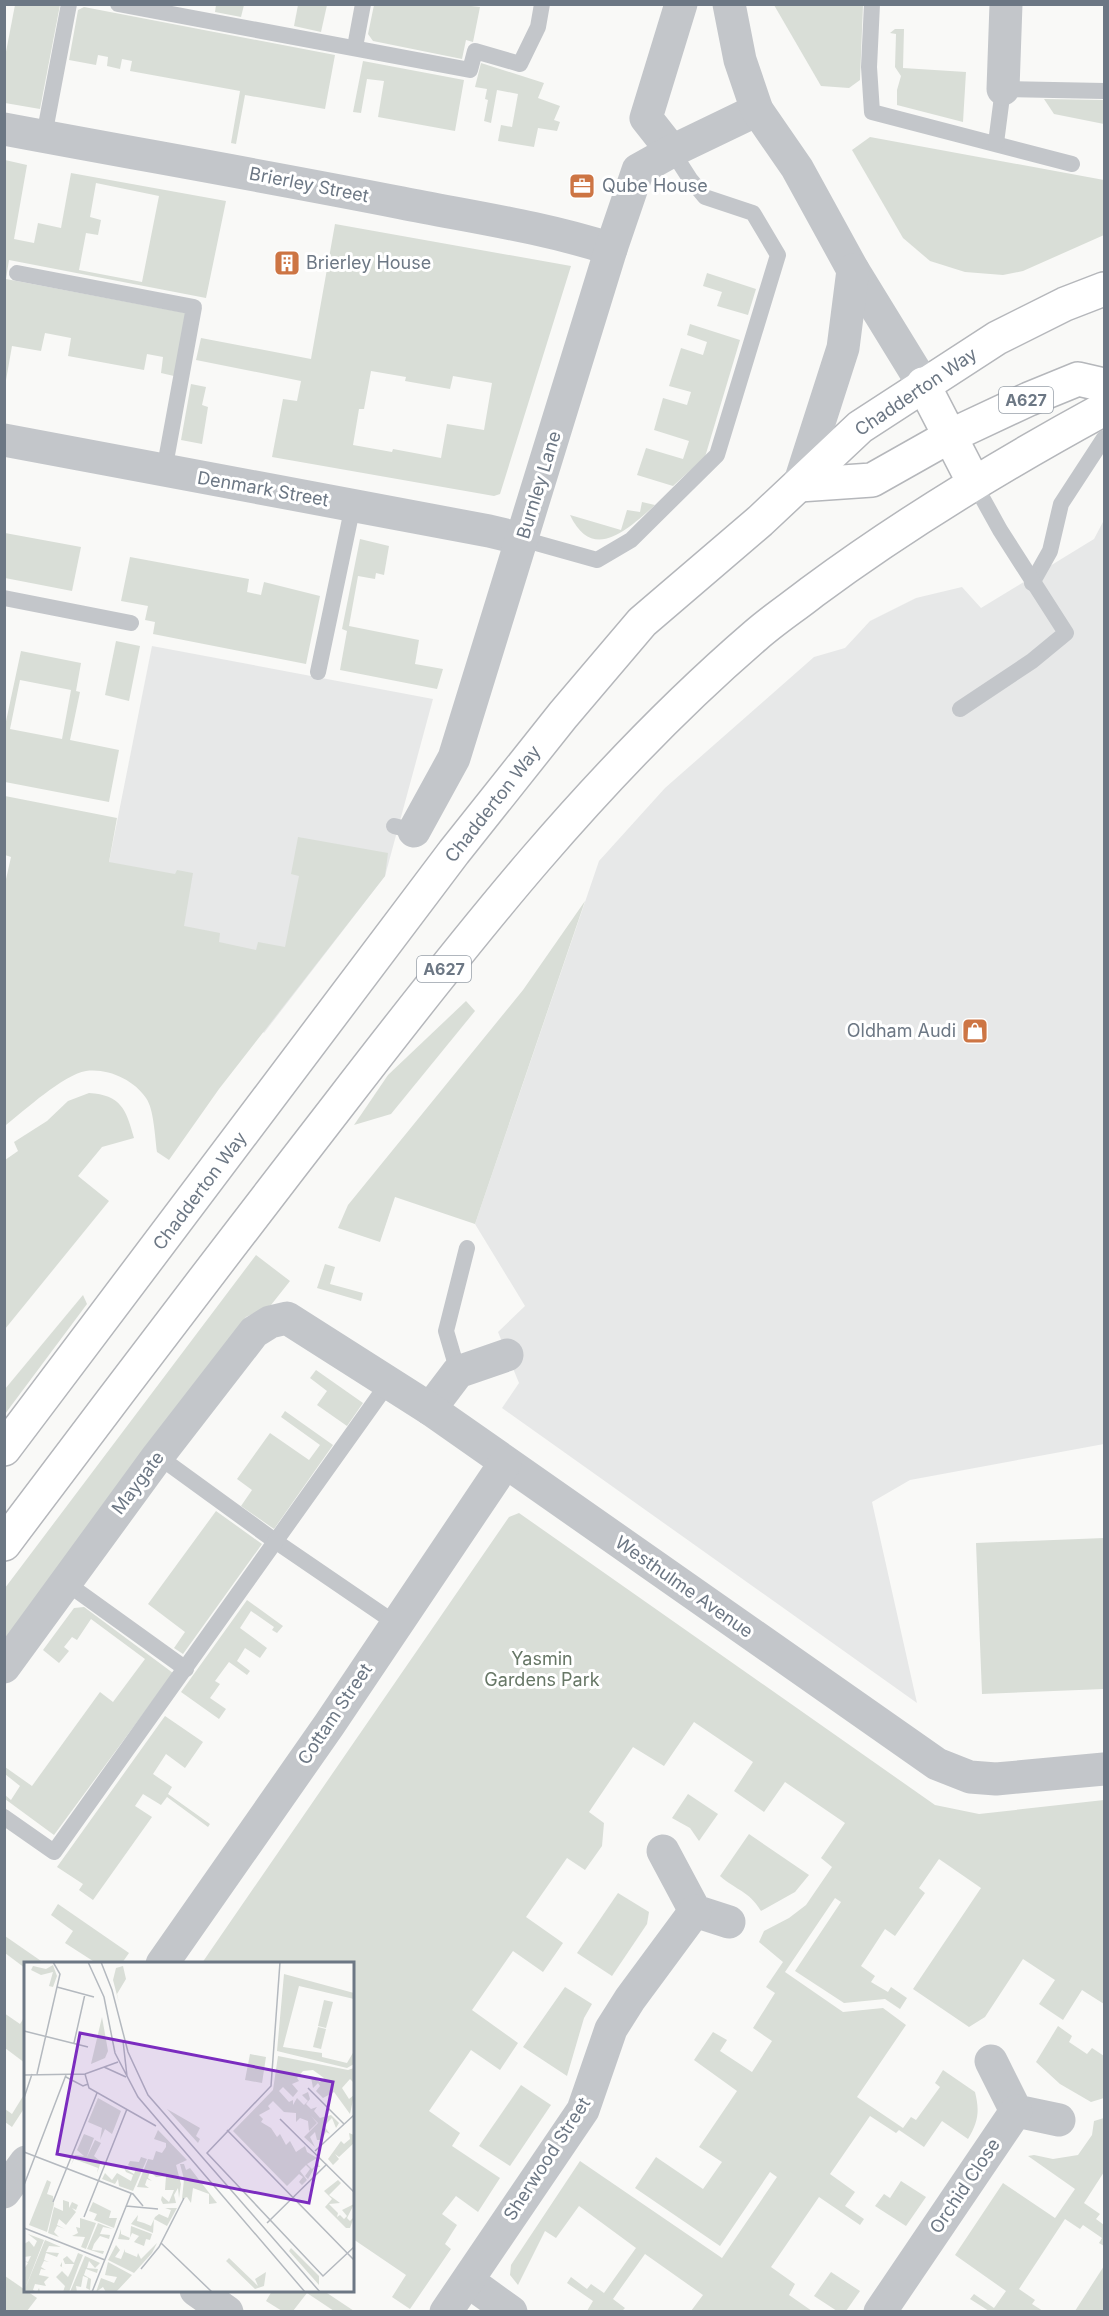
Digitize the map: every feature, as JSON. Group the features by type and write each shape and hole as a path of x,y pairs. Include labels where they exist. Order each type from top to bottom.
{"highway":[{"name":"Chadderton Way","path":"4,1449 454,852 563,715 642,622 799,485 860,427 997,338 1065,304 1104,289"},
{"name":"A627","path":"950,436 1002,410 1078,379 1104,385"},
{"path":"923,384 974,483"},
{"name":"A627","path":"4,1544 422,996 517,881 598,790 683,700 758,633 859,557 974,483 1104,409"},
{"path":"799,485 872,480 950,436"}],"street":[{"path":"672,151 646,118 681,4"},
{"path":"729,4 740,60 757,110 797,168 853,270 923,384"},
{"path":"1003,88 1006,4"},
{"name":"Burnley Lane","path":"404,828 454,758 611,249 638,170 757,110"},
{"name":"Brierley Street","path":"4,129 248,173 579,238 611,249"},
{"path":"799,485 843,348 853,270"},
{"name":"Denmark Street","path":"4,440 522,539"},
{"name":"Westhulme Avenue","path":"287,1318 430,1409 937,1764 970,1777 996,1779 1104,1769"},
{"name":"Maygate","path":"4,1667 158,1456 254,1332 270,1322 287,1318"},
{"path":"430,1409 458,1372 507,1355"},
{"name":"Cottam Street","path":"163,1962 329,1725 395,1623 505,1463"},
{"path":"663,1851 695,1911 729,1922"},
{"name":"Sherwood Street","path":"446,2312 513,2210 583,2110 611,2029 630,1999 695,1911"},
{"path":"991,2061 1016,2111 1059,2120"},
{"name":"Orchid Close","path":"880,2312 1016,2111"},
{"path":"468,2281 511,2312"},
{"path":"199,2292 227,2312"}],"lane":[{"path":"44,136 69,4"},
{"path":"118,4 470,70 475,51 520,64 538,27 542,4"},
{"path":"355,47 363,4"},
{"path":"872,4 869,67 872,112 1072,164"},
{"path":"996,143 1003,88 1104,91"},
{"path":"522,539 597,560 631,540 717,455 778,255 753,213 705,197 672,151"},
{"path":"17,273 194,306 164,471"},
{"path":"1032,583 1050,551 1061,504 1104,438"},
{"path":"960,709 1032,661 1066,633 1032,583 974,483"},
{"path":"318,672 353,505"},
{"path":"4,598 131,623"},
{"path":"458,1372 446,1331 467,1248"},
{"path":"4,1817 54,1852 389,1382"},
{"path":"158,1456 274,1541 395,1623"},
{"path":"65,1582 186,1669"}],"shaded area":[{"path":"1104,520 1104,1444 910,1480 872,1502 917,1703 502,1408 519,1383 498,1332 525,1306 475,1224 599,861 665,788 814,657 845,648 870,621 916,598 962,587 981,608 1094,539"},
{"path":"152,646 433,699 385,876 264,1033 109,862"}],"green space":[{"path":"15,5 60,5 40,109 5,103 5,57"},
{"path":"216,5 244,5 241,17 215,12"},
{"path":"298,5 327,5 321,32 294,26"},
{"path":"374,5 480,7 473,42 466,40 462,59 373,41 368,34"},
{"path":"774,5 863,5 860,80 849,88 821,86"},
{"path":"84,7 335,55 325,109 245,95 236,144 231,143 240,91 130,71 132,61 122,59 120,69 107,66 108,57 98,55 96,65 69,60 78,10"},
{"path":"895,29 904,29 903,68 966,72 963,122 897,105 897,90 901,76 895,67 896,34 890,33"},
{"path":"363,61 464,80 455,131 378,117 384,81 367,79 361,113 353,112"},
{"path":"481,63 544,83 538,98 560,106 554,120 560,122 557,131 538,128 534,147 498,141 501,125 512,127 518,94 497,90 491,123 484,121 488,100 485,99 487,89 475,87"},
{"path":"1044,99 1104,100 1104,124 1054,114"},
{"path":"870,137 1104,180 1104,235 1023,271 1003,275 965,272 930,261 903,238 852,150"},
{"path":"5,160 27,165 14,239 34,243 38,223 61,228 71,173 226,201 206,298 9,260 6,279 186,313 174,376 161,373 163,357 147,354 144,370 68,356 71,338 45,333 41,351 12,346 5,386","holes":["96,183 159,196 142,282 79,270 86,233 98,235 101,220 90,217"]},
{"path":"335,224 571,266 500,494 494,496 272,457 283,399 297,401 301,381 196,360 201,338 311,359","holes":["371,371 406,377 405,381 450,389 453,376 492,383 484,430 447,424 441,458 393,449 392,452 353,445 359,409 364,409"]},
{"path":"707,273 756,289 748,315 717,306 722,292 703,286"},
{"path":"690,324 740,340 705,457 673,486 637,475 646,448 683,459 689,441 654,430 663,398 687,405 691,392 669,386 681,348 703,355 707,342 687,335"},
{"path":"191,384 206,387 202,405 208,407 202,444 181,440"},
{"path":"642,502 655,505 623,531 600,539 589,537 579,530 570,515 621,530 627,510 640,512"},
{"path":"5,533 81,547 72,591 5,578"},
{"path":"360,539 389,546 384,575 376,573 375,579 358,576 349,626 419,640 415,664 443,669 437,689 340,670 347,631 342,629"},
{"path":"130,557 249,579 247,592 261,595 264,582 320,596 306,664 153,634 155,622 145,620 148,606 121,601"},
{"path":"116,641 140,646 129,701 105,695"},
{"path":"21,651 81,663 76,691 80,692 70,740 119,750 109,802 5,782 5,726","holes":["20,680 71,690 62,739 10,729"]},
{"path":"5,796 117,818 109,862 175,874 177,870 193,873 184,926 220,933 219,942 256,950 258,942 285,947 299,876 291,874 298,837 388,853 385,876 219,1089 169,1160 157,1152 152,1116 146,1098 128,1081 103,1071 86,1071 66,1079 6,1125 5,1123 4,888 11,857 5,855"},
{"path":"585,901 475,1224 395,1197 380,1242 338,1228 348,1205 523,990"},
{"path":"466,1001 475,1011 391,1114 354,1125 388,1075"},
{"path":"89,1093 108,1097 120,1105 128,1119 134,1138 102,1147 78,1176 109,1201 5,1329 5,1160 18,1151 14,1142 47,1121 68,1101"},
{"path":"256,1255 290,1281 271,1305 246,1317 5,1641 5,1588"},
{"path":"325,1264 335,1267 330,1284 363,1293 361,1301 317,1288"},
{"path":"83,1295 87,1304 5,1414 5,1389"},
{"path":"316,1370 363,1403 347,1426 317,1405 327,1391 310,1378"},
{"path":"285,1411 333,1445 274,1529 241,1506 252,1490 237,1479 270,1433 309,1460 320,1445 281,1417"},
{"path":"216,1511 262,1544 183,1654 174,1648 185,1632 148,1604"},
{"name":"Yasmin Gardens Park","path":"519,1513 935,1805 979,1814 1104,1800 1104,2004 1082,1990 1063,2020 1039,2004 1055,1980 1023,1959 985,2017 969,2027 913,1989 981,1888 939,1859 919,1888 925,1893 895,1936 885,1929 861,1966 875,1976 871,1982 888,1992 891,1987 907,1998 900,2009 885,1999 844,2003 795,1971 841,1902 835,1898 785,1972 843,2012 883,2008 906,2025 857,2097 903,2128 911,2117 916,2120 940,2087 935,2083 943,2070 975,2092 978,2111 976,2122 968,2139 942,2121 924,2147 899,2130 896,2133 870,2116 830,2174 855,2192 845,2206 864,2219 860,2225 819,2197 771,2267 795,2284 789,2295 812,2311 691,2311 703,2295 645,2254 613,2299 625,2308 622,2311 587,2311 593,2301 567,2283 571,2277 587,2289 591,2284 604,2293 636,2248 579,2206 556,2238 545,2231 518,2285 510,2275 511,2265 580,2161 722,2258 777,2177 770,2172 720,2246 635,2188 656,2157 703,2189 722,2162 699,2147 737,2091 694,2060 713,2032 727,2040 720,2051 752,2072 772,2041 753,2028 775,1993 766,1987 783,1962 759,1942 764,1931 789,1918 806,1905 832,1867 821,1858 845,1823 785,1782 764,1812 734,1791 753,1762 694,1722 664,1766 633,1747 589,1812 604,1823 602,1846 585,1870 567,1858 526,1917 563,1943 543,1972 513,1951 472,2010 518,2043 500,2070 471,2050 429,2111 460,2133 452,2146 500,2178 478,2212 456,2196 442,2214 457,2225 445,2244 451,2249 410,2309 392,2297 406,2275 354,2240 354,1962 203,1962 509,1517"},
{"path":"1104,1538 1104,1689 982,1694 976,1543"},
{"path":"247,1600 283,1626 277,1633 272,1630 274,1627 251,1611 240,1628 267,1648 260,1658 245,1648 237,1661 250,1671 247,1675 229,1662 215,1681 220,1684 210,1698 226,1709 219,1719 181,1692"},
{"path":"84,1607 173,1673 54,1835 5,1799 5,1795 11,1800 20,1786 5,1774 5,1767 32,1786 100,1692 113,1702 145,1659 91,1619 77,1640 72,1637 64,1647 69,1651 59,1663 43,1650 74,1608"},
{"path":"165,1716 203,1742 185,1768 166,1754 153,1774 172,1787 168,1794 210,1824 208,1827 167,1797 161,1805 143,1794 135,1806 152,1817 93,1900 79,1890 83,1884 57,1867"},
{"path":"688,1794 718,1814 699,1841 690,1828 672,1818"},
{"path":"749,1834 809,1875 795,1892 761,1911 747,1895 720,1876"},
{"path":"618,1893 649,1912 647,1924 612,1976 577,1953"},
{"path":"58,1904 129,1953 123,1962 94,1962 65,1943 73,1931 51,1915"},
{"path":"4,1936 43,1962 24,1962 24,1967 5,1953"},
{"path":"565,1987 592,2004 584,2018 567,2076 523,2047"},
{"path":"4,2013 20,2024 24,2018 24,2062 5,2048"},
{"path":"1058,2026 1072,2036 1069,2042 1087,2054 1092,2048 1104,2056 1104,2098 1091,2102 1060,2084 1036,2062"},
{"path":"521,2085 551,2105 510,2166 479,2146"},
{"path":"24,2095 24,2109 12,2127 5,2122 5,2109 12,2114"},
{"path":"1104,2118 1104,2172 1084,2203 1100,2214 1096,2219 1104,2225 1104,2246 1099,2243 1102,2238 1083,2225 1080,2229 1065,2219 1019,2289 1035,2300 1032,2304 1043,2311 989,2311 970,2299 974,2294 994,2308 1006,2291 955,2255 1003,2183 1055,2218 1075,2189 1028,2156 1053,2159 1078,2155 1092,2135 1094,2121"},
{"path":"901,2181 926,2197 906,2226 875,2206 884,2194 890,2198"},
{"path":"1104,2266 1104,2311 1075,2311"},
{"path":"831,2272 860,2291 846,2311 837,2311 814,2296"},
{"path":"5,2276 24,2289 24,2292 37,2298 27,2311 5,2311"},
{"path":"271,2292 326,2292 354,2311 334,2311 307,2293 293,2311 282,2311 266,2301"}],"place":[{"name":"Qube House","path":"582,186"},
{"name":"Brierley House","path":"287,263"},
{"name":"Oldham Audi","path":"975,1031"}]}
